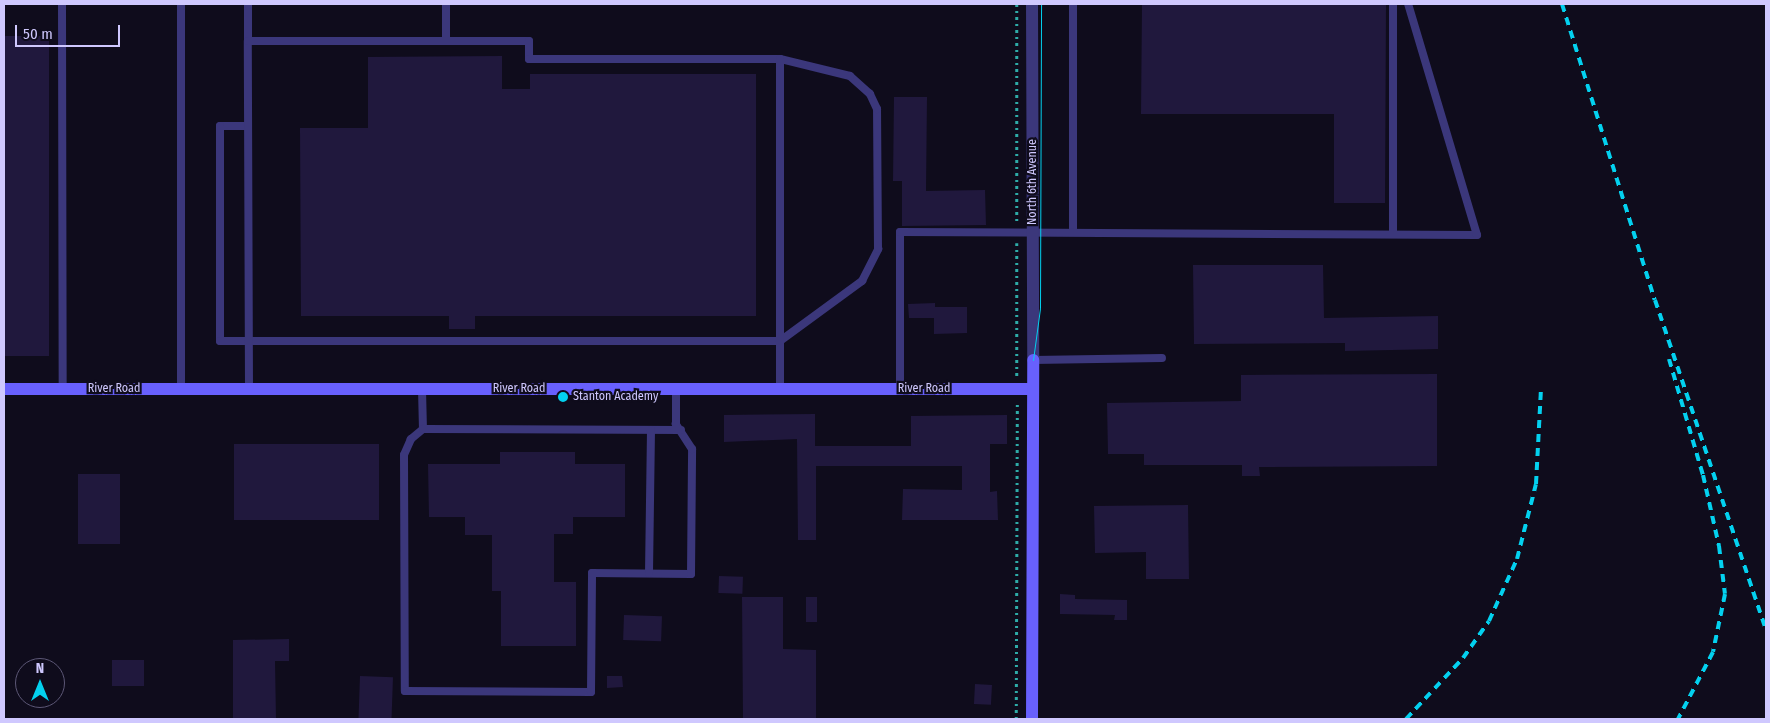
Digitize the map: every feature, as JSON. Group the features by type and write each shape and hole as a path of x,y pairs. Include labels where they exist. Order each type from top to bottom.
{"street":[{"name":"North 6th Avenue","path":"1032,4 1033,360"},
{"path":"1032,719 1033,360"},
{"name":"River Road","path":"4,389 1033,389"}],"lane":[{"path":"62,4 63,389"},
{"path":"181,4 181,389"},
{"path":"248,4 249,389"},
{"path":"446,4 446,41"},
{"path":"1073,4 1073,232"},
{"path":"1393,4 1393,234"},
{"path":"900,389 900,232 1477,235 1408,4"},
{"path":"248,41 528,41 528,60 780,59 850,76 870,94 877,109 878,240 872,267 862,281 780,341 220,341 220,126 248,126"},
{"path":"780,59 780,389"},
{"path":"1033,360 1162,358"},
{"path":"422,389 423,428"},
{"path":"676,389 676,424 681,430 692,449 691,574 592,573 591,692 404,691 404,455 410,439 423,428 681,430"},
{"path":"650,573 651,430"}],"path":[{"path":"1016,719 1017,4"}],"building":[{"path":"1142,4 1386,4 1385,203 1334,203 1334,114 1141,114"},
{"path":"4,36 49,36 49,356 4,356"},
{"path":"502,56 502,89 530,89 530,74 756,74 756,316 475,316 475,329 449,329 449,316 301,316 300,128 368,128 368,57"},
{"path":"894,97 927,97 926,191 985,190 986,225 902,226 902,181 893,181"},
{"path":"1193,265 1323,265 1324,318 1438,316 1438,349 1345,351 1345,343 1194,344"},
{"path":"935,303 935,307 967,307 967,333 934,334 934,318 909,318 908,304"},
{"path":"1437,374 1437,466 1259,467 1260,476 1242,476 1242,465 1144,465 1144,454 1108,454 1107,403 1241,401 1241,375"},
{"path":"815,414 815,446 911,446 911,416 1007,415 1007,444 990,444 990,492 997,491 998,520 902,520 903,489 962,490 962,466 816,466 816,540 798,540 797,439 724,442 724,415"},
{"path":"234,444 379,444 379,520 234,520"},
{"path":"500,452 575,452 575,464 625,464 625,517 573,517 573,534 554,534 554,582 576,582 576,646 501,646 501,591 492,591 492,535 465,535 465,517 429,517 428,464 500,464"},
{"path":"78,474 120,474 120,544 78,544"},
{"path":"1188,505 1189,579 1146,579 1146,552 1095,553 1094,506"},
{"path":"719,576 743,577 742,594 718,593"},
{"path":"1060,594 1075,595 1075,599 1127,600 1127,620 1114,620 1115,615 1060,614"},
{"path":"742,597 783,597 783,649 816,650 816,719 743,719"},
{"path":"806,597 817,597 817,622 806,622"},
{"path":"624,615 662,616 661,641 623,640"},
{"path":"289,639 289,661 275,661 276,719 233,719 233,640"},
{"path":"112,660 144,660 144,686 112,686"},
{"path":"360,676 393,677 392,719 358,719"},
{"path":"607,676 622,676 623,687 607,688"},
{"path":"975,684 992,685 991,705 974,704"}],"tram line":[{"path":"1033,360 1040,308 1041,4"}],"railway":[{"path":"1562,4 1655,300 1766,629"},
{"path":"1669,359 1703,475 1719,546 1725,594 1713,652 1678,719"},
{"path":"1406,719 1463,658 1489,621 1517,559 1536,484 1541,388"}],"place":[{"name":"Stanton Academy","path":"563,397"}]}
